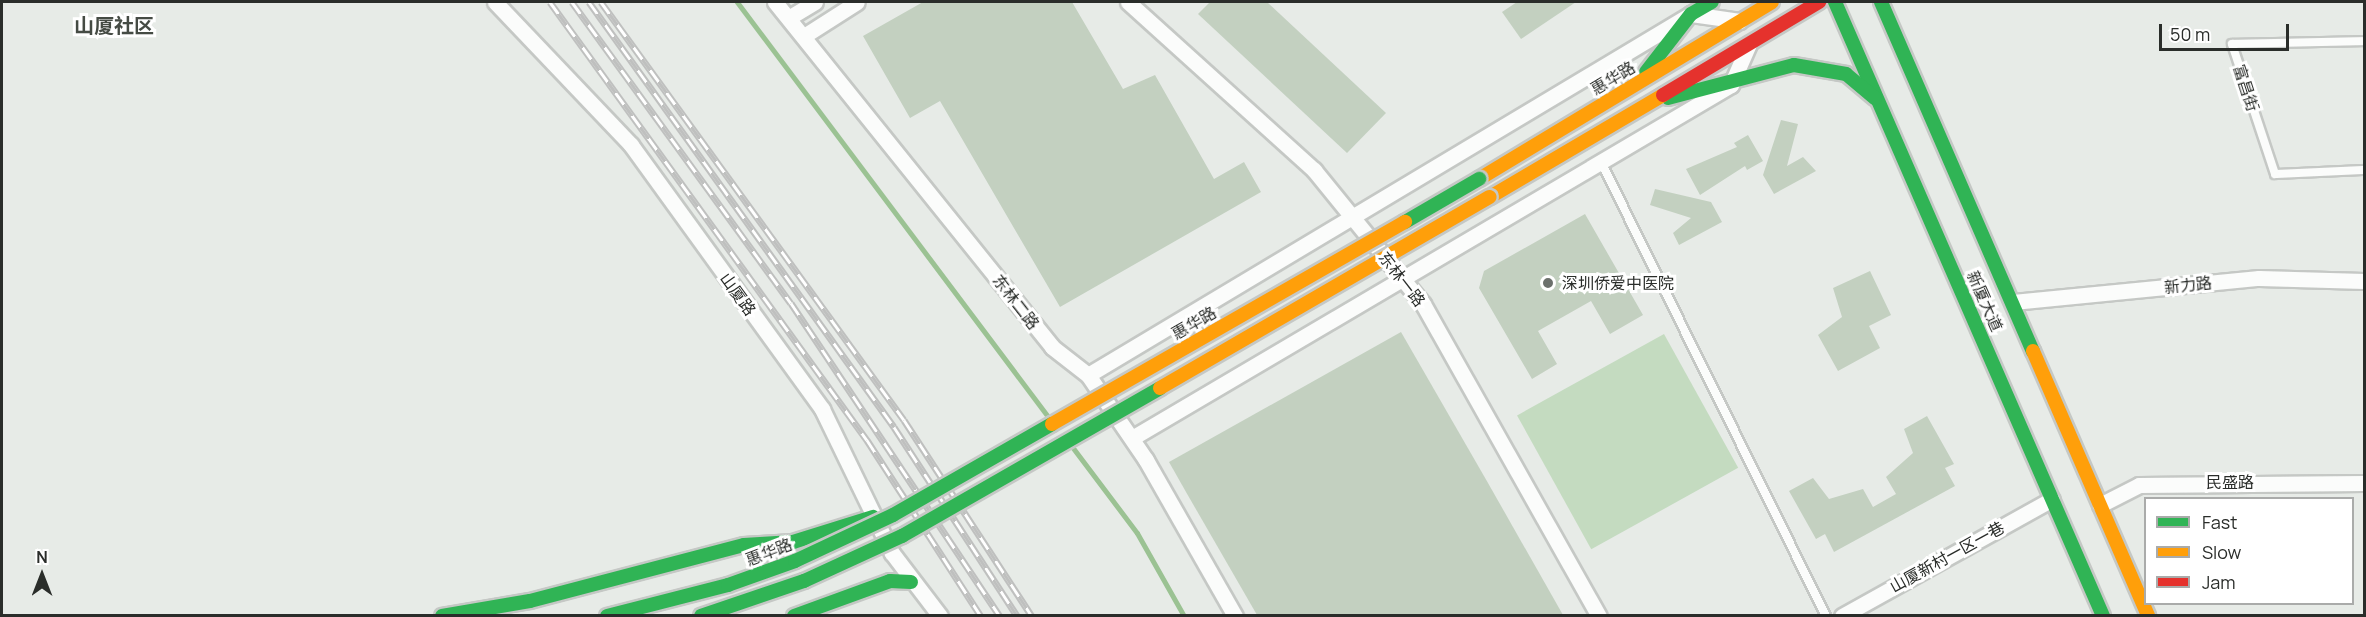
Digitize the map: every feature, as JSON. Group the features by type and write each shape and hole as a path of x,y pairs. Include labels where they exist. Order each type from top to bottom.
{"main road":[{"path":"1638,82 1691,14 1712,2"},
{"name":"惠华路","path":"607,615 728,585 795,561 893,515 1479,179 1772,2"},
{"path":"701,615 804,581 902,536 1490,197 1819,2"},
{"name":"新厦大道","path":"1835,2 2103,615"},
{"name":"新厦大道","path":"1881,2 2148,615"},
{"path":"1649,103 1731,85 1794,65 1823,66 1846,74 1881,106"},
{"path":"442,615 530,601 721,550 793,542 875,517"},
{"path":"794,615 891,581 911,582"}],"street":[{"name":"山厦路","path":"495,2 631,145 822,409 875,517 911,582 940,615"},
{"name":"东林二路","path":"775,2 807,34 1052,347 1088,375 1132,438 1235,615"},
{"path":"790,17 814,2"},
{"path":"807,34 857,2"},
{"name":"东林一路","path":"1128,2 1314,170 1423,304 1599,615"},
{"path":"1088,375 1691,14 1740,21"},
{"path":"1132,438 1731,85 1749,43"},
{"name":"新力路","path":"2013,302 2259,278 2364,281"},
{"name":"民盛路","path":"2100,505 2139,485 2364,483"},
{"name":"山厦新村一区一巷","path":"1842,615 2052,499"}],"lane":[{"name":"富昌街","path":"2364,41 2232,44 2275,174 2364,171"},
{"path":"1601,162 1826,615"}],"green space":[{"path":"1664,334 1738,468 1591,549 1517,415"}],"building":[{"path":"923,2 1072,2 1123,89 1155,75 1214,179 1244,162 1261,192 1060,307 940,101 910,118 863,36"},
{"path":"1210,2 1267,2 1386,113 1347,153 1198,14"},
{"path":"1517,2 1576,2 1521,39 1502,12"},
{"path":"1781,120 1798,124 1787,166 1803,157 1816,171 1774,194 1763,175"},
{"path":"1748,135 1763,161 1747,170 1745,166 1700,195 1686,169 1737,147 1734,143"},
{"path":"1655,189 1711,202 1722,222 1679,245 1673,233 1691,218 1650,205"},
{"path":"1585,214 1643,315 1610,334 1591,301 1538,331 1557,364 1532,379 1479,288 1484,271"},
{"path":"1870,271 1891,315 1869,326 1880,348 1838,371 1818,335 1842,317 1833,288"},
{"path":"1401,332 1563,615 1257,615 1186,492 1169,462"},
{"path":"1927,416 1954,464 1945,468 1955,486 1834,552 1825,534 1816,539 1789,491 1813,478 1829,499 1863,489 1873,507 1896,494 1886,477 1913,453 1904,429"}],"waterway":[{"path":"737,2 1049,418"},
{"path":"1070,444 1137,533 1184,616"}],"railway":[{"path":"550,2 867,440 981,616"},
{"path":"572,2 791,303 1000,616"},
{"path":"589,2 894,427 1017,616"},
{"path":"601,2 904,420 1032,616"}],"traffic: fast":[{"path":"1646,72 1691,14 1712,2"},
{"path":"1835,2 2103,616"},
{"path":"1881,2 2033,351"},
{"path":"1668,98 1794,65 1846,74 1875,98"},
{"path":"1405,222 1479,179"},
{"path":"701,616 804,581 902,536 1160,388"},
{"path":"607,616 728,585 795,561 893,515 1052,424"},
{"path":"442,616 530,601 744,545 793,542 873,517"},
{"path":"794,616 890,581 911,582"}],"traffic: slow":[{"path":"1479,179 1772,2"},
{"path":"1490,197 1663,95"},
{"path":"1160,388 1490,197"},
{"path":"1052,424 1405,222"},
{"path":"2033,351 2148,616"}],"traffic: jam":[{"path":"1663,95 1819,2"}],"place":[{"name":"深圳侨爱中医院","path":"1548,283"}],"district":[{"name":"山厦社区","path":"114,25"}]}
